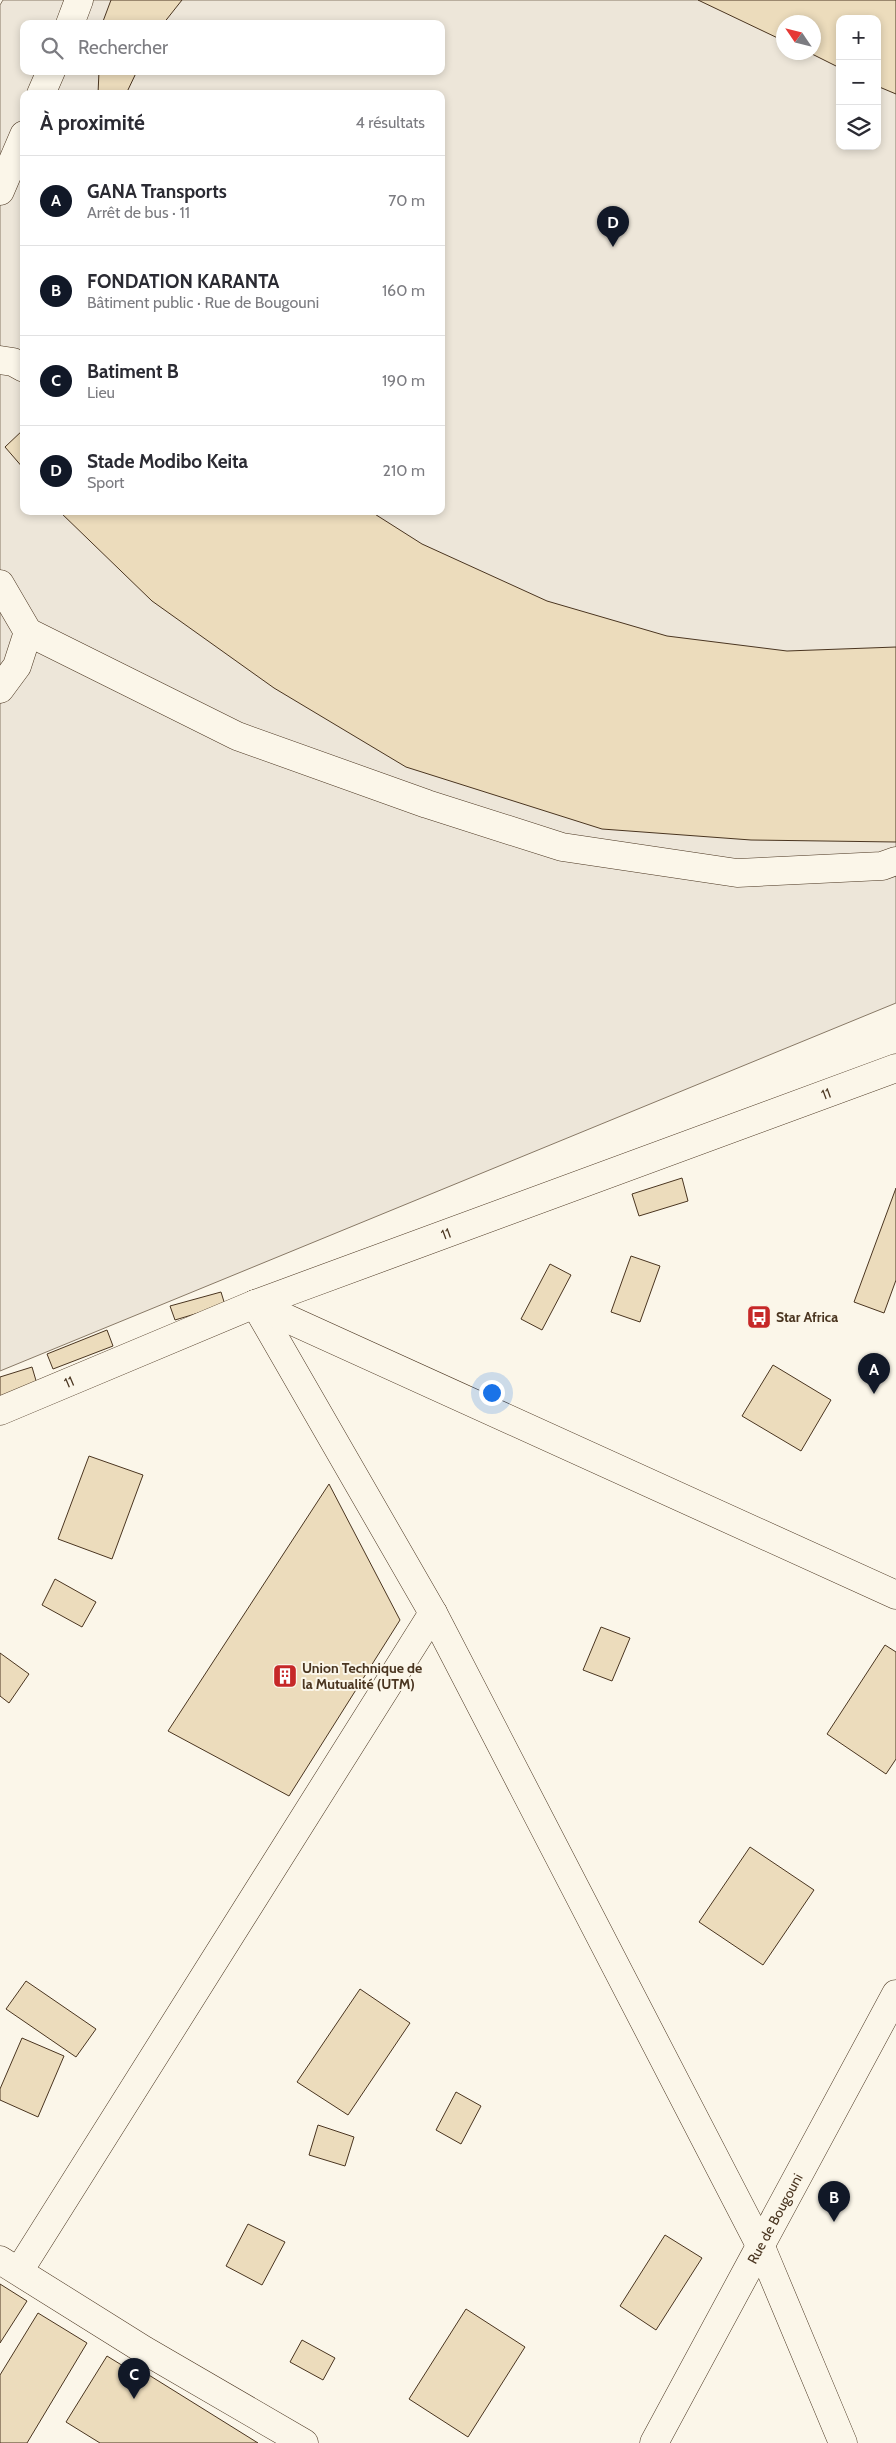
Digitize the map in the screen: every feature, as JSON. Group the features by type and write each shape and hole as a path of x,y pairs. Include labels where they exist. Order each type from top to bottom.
{"street":[{"path":"72,20 79,0"},
{"path":"43,90 49,75"},
{"path":"0,190 20,144"},
{"path":"0,360 13,362 20,366"},
{"path":"0,584 28,632 237,736 427,804 562,848 737,873 882,866 896,862"},
{"path":"0,689 17,666 28,632"},
{"name":"11","path":"0,1411 255,1304 896,1068"},
{"path":"255,1304 896,1595"},
{"path":"255,1304 433,1613 761,2247 843,2443"},
{"path":"304,2443 144,2350 10,2265 433,1613"},
{"name":"Rue de Bougouni","path":"654,2443 896,1994"}],"shaded area":[{"path":"3,0 896,0 896,1003 0,1371 0,5"}],"building":[{"path":"111,0 182,0 166,20 104,20"},
{"path":"698,0 896,0 896,94 881,88 881,15 836,15 836,66 821,58 821,15 776,15 776,37"},
{"path":"99,75 135,75 128,90 98,90"},
{"path":"20,433 20,464 5,447"},
{"path":"63,515 376,515 422,544 547,601 667,636 787,651 896,647 896,842 751,840 602,829 406,767 274,688 152,601"},
{"path":"682,1178 688,1201 639,1216 632,1194"},
{"path":"896,1188 896,1280 884,1313 854,1302"},
{"path":"631,1256 660,1266 640,1322 611,1312"},
{"path":"550,1264 571,1275 542,1330 521,1319"},
{"path":"221,1292 225,1305 175,1320 170,1306"},
{"path":"107,1330 113,1346 53,1369 47,1354"},
{"path":"773,1365 831,1400 801,1451 742,1416"},
{"path":"32,1367 37,1384 0,1396 0,1377"},
{"path":"89,1456 143,1475 112,1559 58,1539"},
{"name":"Union Technique de la Mutualité (UTM)","path":"329,1484 400,1620 289,1796 168,1731"},
{"path":"55,1579 96,1602 82,1627 42,1605"},
{"path":"601,1627 630,1638 612,1681 583,1670"},
{"path":"885,1645 896,1652 896,1759 886,1774 827,1734"},
{"path":"0,1653 29,1674 9,1703 0,1696"},
{"path":"750,1847 814,1890 763,1965 699,1922"},
{"path":"26,1981 96,2029 76,2057 6,2009"},
{"path":"360,1989 410,2023 348,2115 297,2082"},
{"path":"22,2038 64,2056 38,2117 0,2100 0,2089"},
{"path":"456,2092 481,2106 461,2144 436,2130"},
{"path":"318,2125 354,2137 345,2166 309,2155"},
{"path":"248,2224 285,2242 262,2285 226,2266"},
{"path":"665,2235 702,2258 656,2330 620,2306"},
{"path":"0,2284 27,2301 0,2343"},
{"path":"466,2309 525,2347 468,2437 409,2399"},
{"path":"38,2313 87,2343 27,2443 0,2443 0,2375"},
{"path":"302,2340 335,2358 323,2380 290,2362"},
{"path":"107,2356 141,2377 144,2372 258,2443 100,2443 66,2422"}],"place":[{"name":"Stade Modibo Keita","path":"613,247"},
{"name":"Star Africa","path":"759,1317"},
{"name":"GANA Transports","path":"874,1394"},
{"name":"Union Technique de la Mutualité (UTM)","path":"285,1676"},
{"name":"FONDATION KARANTA","path":"834,2222"},
{"name":"Batiment B","path":"134,2399"}]}
